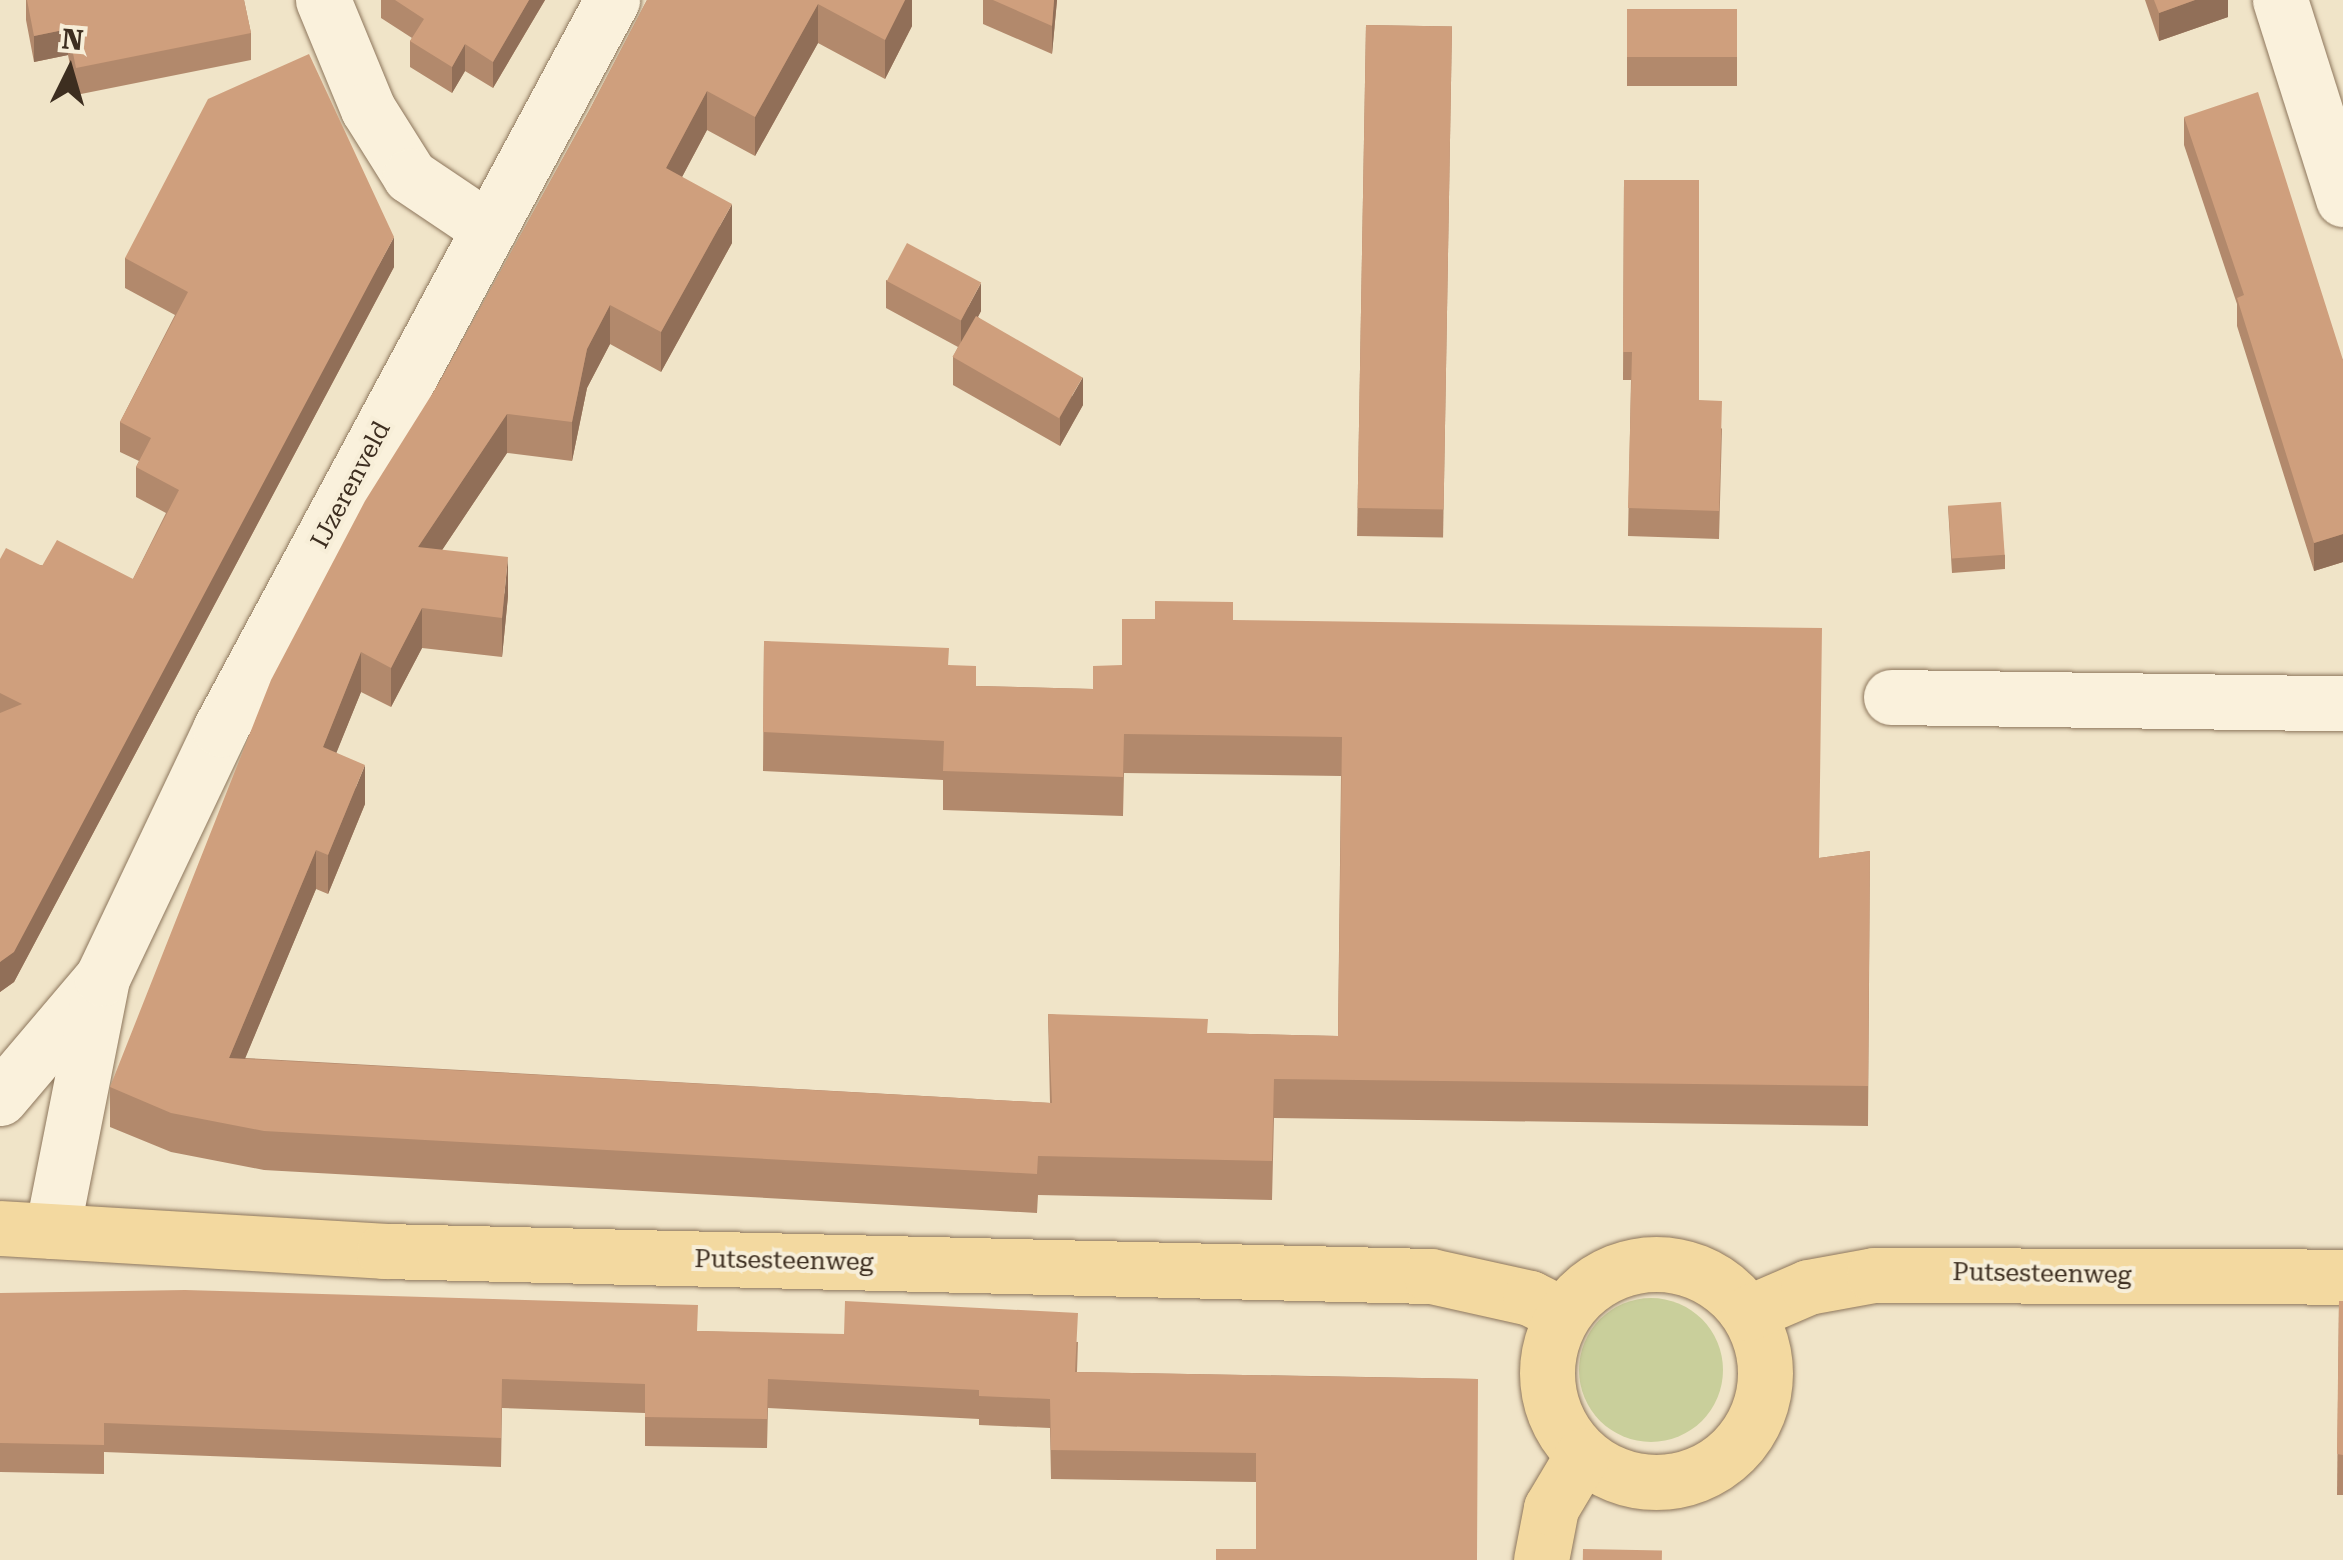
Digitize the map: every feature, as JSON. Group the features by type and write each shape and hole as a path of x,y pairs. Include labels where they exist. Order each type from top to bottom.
{"main road":[{"name":"Putsesteenweg","path":"26,1230 384,1251 1430,1276 1530,1298 1562,1314"},
{"path":"1655,1263 1690,1268 1723,1286 1748,1313 1762,1345 1766,1380 1758,1414 1740,1444 1714,1468 1682,1480 1646,1483 1612,1474 1582,1456 1558,1426 1546,1388 1548,1349 1562,1314 1587,1286 1619,1269 1655,1263"},
{"name":"Putsesteenweg","path":"1748,1313 1808,1287 1874,1275 2343,1278"},
{"path":"1541,1560 1551,1508 1582,1456"}],"street":[{"path":"323,0 368,109 410,176 489,229"},
{"name":"IJzerenveld","path":"26,1230 102,978 220,730 612,0"},
{"path":"2280,0 2343,199"},
{"path":"1890,696 2343,704"},
{"name":"IJzerenveld","path":"0,1098 102,978"}],"green space":[{"path":"1651,1298 1679,1303 1702,1319 1718,1342 1723,1370 1718,1398 1702,1421 1679,1437 1651,1442 1623,1437 1600,1421 1584,1398 1579,1370 1584,1342 1600,1319 1623,1303"}],"building":[{"path":"27,0 244,0 251,33 76,68 68,29 34,36"},
{"path":"395,0 529,0 493,62 465,44 452,67 410,41 424,19"},
{"path":"647,0 905,0 885,40 818,4 755,117 707,91 666,168 732,204 661,332 610,305 587,349 572,422 507,414 418,547 508,557 502,618 422,608 391,668 361,652 323,747 365,765 328,855 316,850 229,1058 1052,1103 1048,1014 1208,1019 1207,1033 1338,1036 1342,737 1124,734 1123,777 943,771 944,741 763,732 764,641 949,648 948,665 976,666 976,686 1093,689 1093,666 1122,665 1122,619 1155,619 1155,601 1233,602 1233,620 1822,628 1819,858 1870,851 1868,1086 1274,1079 1272,1161 1038,1156 1037,1174 264,1131 171,1113 110,1087 271,680 365,501 439,383"},
{"path":"993,0 1054,0 1052,26"},
{"path":"2154,0 2195,0 2159,13"},
{"path":"1627,9 1737,9 1737,57 1627,57"},
{"path":"1366,25 1452,27 1444,509 1358,508"},
{"path":"309,54 394,237 14,952 0,962 0,713 22,704 0,693 0,559 6,548 42,566 57,540 133,579 179,490 136,467 151,438 120,422 188,292 125,258 208,99"},
{"path":"2258,92 2343,360 2343,534 2314,543 2237,298 2244,295 2184,117"},
{"path":"1624,180 1699,180 1699,400 1722,401 1719,511 1628,508 1632,352 1623,352"},
{"path":"907,243 981,282 961,320 887,281"},
{"path":"976,316 1083,377 1059,418 952,357"},
{"path":"2001,502 2005,555 1952,559 1948,506"},
{"path":"185,1290 698,1305 697,1331 844,1334 845,1301 1078,1313 1075,1372 1478,1379 1477,1560 1216,1560 1216,1549 1256,1549 1256,1453 1051,1450 1050,1399 979,1396 979,1390 768,1379 767,1419 645,1417 645,1384 502,1379 501,1438 104,1423 104,1445 0,1443 0,1293"},
{"path":"2339,1301 2343,1301 2343,1455 2337,1454"},
{"path":"1583,1549 1662,1550 1662,1560 1583,1560"}]}
